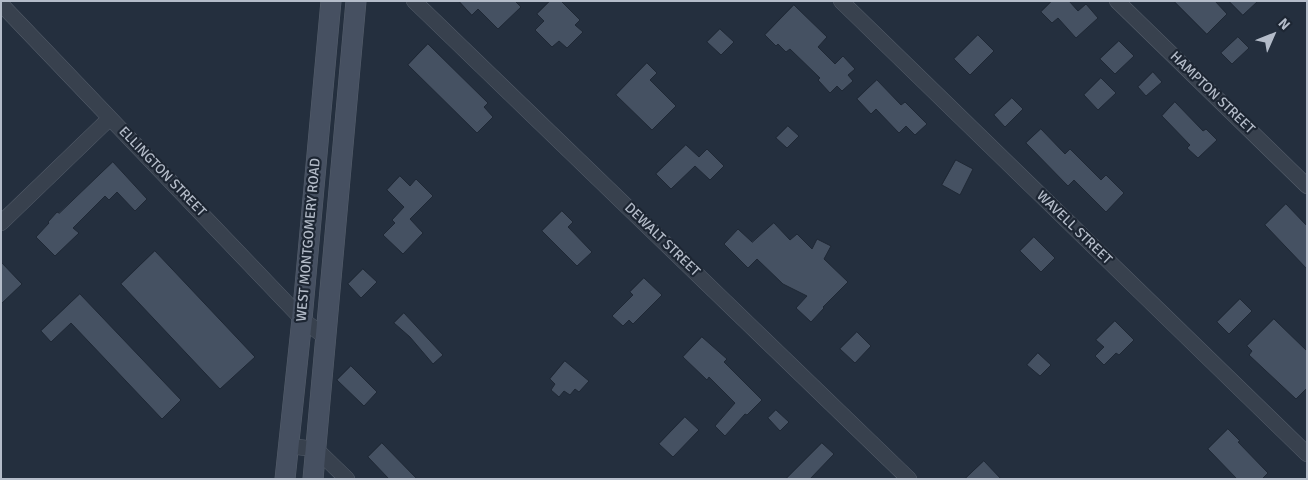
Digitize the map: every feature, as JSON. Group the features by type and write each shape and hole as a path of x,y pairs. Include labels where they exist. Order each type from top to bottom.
{"main road":[{"name":"WEST MONTGOMERY ROAD","path":"285,479 302,319 331,1"},
{"name":"WEST MONTGOMERY ROAD","path":"313,479 356,1"}],"street":[{"name":"DEWALT STREET","path":"414,1 910,479"},
{"name":"WAVELL STREET","path":"841,1 1307,454"},
{"name":"HAMPTON STREET","path":"1117,1 1307,186"},
{"name":"ELLINGTON STREET","path":"1,4 302,319 325,337"},
{"path":"1,223 110,118"},
{"path":"288,446 316,449 347,479"}],"building":[{"path":"459,1 515,1 521,7 498,29 478,9 472,15"},
{"path":"550,1 561,1 580,20 575,25 583,32 567,48 559,41 552,47 535,30 544,21 537,14"},
{"path":"1052,1 1069,1 1078,11 1086,4 1098,18 1076,38 1058,18 1052,23 1041,12"},
{"path":"1174,1 1215,1 1227,14 1207,34"},
{"path":"1229,1 1258,1 1243,15"},
{"path":"794,5 827,37 818,47 835,64 843,56 855,69 848,75 853,81 842,91 837,86 830,93 818,80 820,78 790,49 786,52 778,44 776,46 765,35"},
{"path":"720,29 734,42 721,55 707,42"},
{"path":"978,35 994,51 970,75 954,59"},
{"path":"1238,37 1249,48 1232,64 1221,53"},
{"path":"1119,41 1134,56 1115,74 1100,59"},
{"path":"428,44 488,103 484,107 493,117 477,133 408,65"},
{"path":"647,63 657,73 650,80 676,106 652,130 616,95"},
{"path":"1153,72 1162,82 1146,96 1138,87"},
{"path":"1101,78 1116,93 1098,110 1084,95"},
{"path":"877,80 901,105 905,102 927,124 915,135 906,126 899,133 876,109 871,114 857,99"},
{"path":"1012,98 1023,109 1005,127 994,115"},
{"path":"1175,102 1203,131 1206,129 1217,140 1198,158 1187,148 1190,145 1162,116"},
{"path":"788,126 799,136 787,148 776,138"},
{"path":"1041,129 1065,154 1070,149 1101,180 1106,175 1124,193 1106,212 1074,180 1068,186 1026,143"},
{"path":"686,145 699,157 707,149 724,166 710,180 695,166 671,189 656,174"},
{"path":"956,160 973,169 960,195 942,185"},
{"path":"113,162 147,199 135,211 117,192 109,200 105,196 73,228 79,233 55,256 36,237 57,212 59,213"},
{"path":"400,176 410,186 416,179 433,196 410,219 423,233 403,254 383,235 395,223 392,220 404,207 387,190"},
{"path":"1286,204 1307,226 1307,269 1265,225"},
{"path":"562,211 573,222 568,227 592,252 577,266 542,231"},
{"path":"774,223 790,240 797,234 812,249 817,239 831,246 824,259 848,282 811,322 796,308 807,296 783,284 757,259 748,268 724,244 738,229 752,242"},
{"path":"1034,237 1055,258 1041,272 1020,251"},
{"path":"155,251 255,357 220,389 121,284"},
{"path":"1,262 22,284 1,304"},
{"path":"363,269 377,282 361,298 348,284"},
{"path":"644,278 662,295 633,324 629,320 623,326 612,316 633,295 630,292"},
{"path":"80,294 181,400 162,419 71,323 51,342 41,331"},
{"path":"1240,299 1252,311 1229,334 1217,322"},
{"path":"404,313 443,355 433,364 410,337 394,323"},
{"path":"1274,319 1307,351 1307,388 1296,399 1249,355 1252,351 1247,346"},
{"path":"1115,321 1134,340 1119,355 1116,353 1104,365 1095,356 1104,347 1096,340"},
{"path":"857,332 871,346 855,363 840,349"},
{"path":"702,337 727,359 724,362 762,400 747,415 745,414 725,436 715,426 735,403 709,377 707,380 683,357"},
{"path":"1038,353 1051,365 1040,376 1027,365"},
{"path":"565,361 589,381 579,392 575,389 570,395 564,391 559,397 551,390 555,384 550,379"},
{"path":"351,366 377,392 364,406 337,380"},
{"path":"776,410 789,422 780,431 768,418"},
{"path":"685,417 699,430 673,457 659,444"},
{"path":"1228,429 1268,473 1262,479 1237,479 1208,449"},
{"path":"382,443 417,479 389,479 368,457"},
{"path":"822,443 834,454 810,479 786,479"},
{"path":"984,461 1001,479 965,479"}]}
